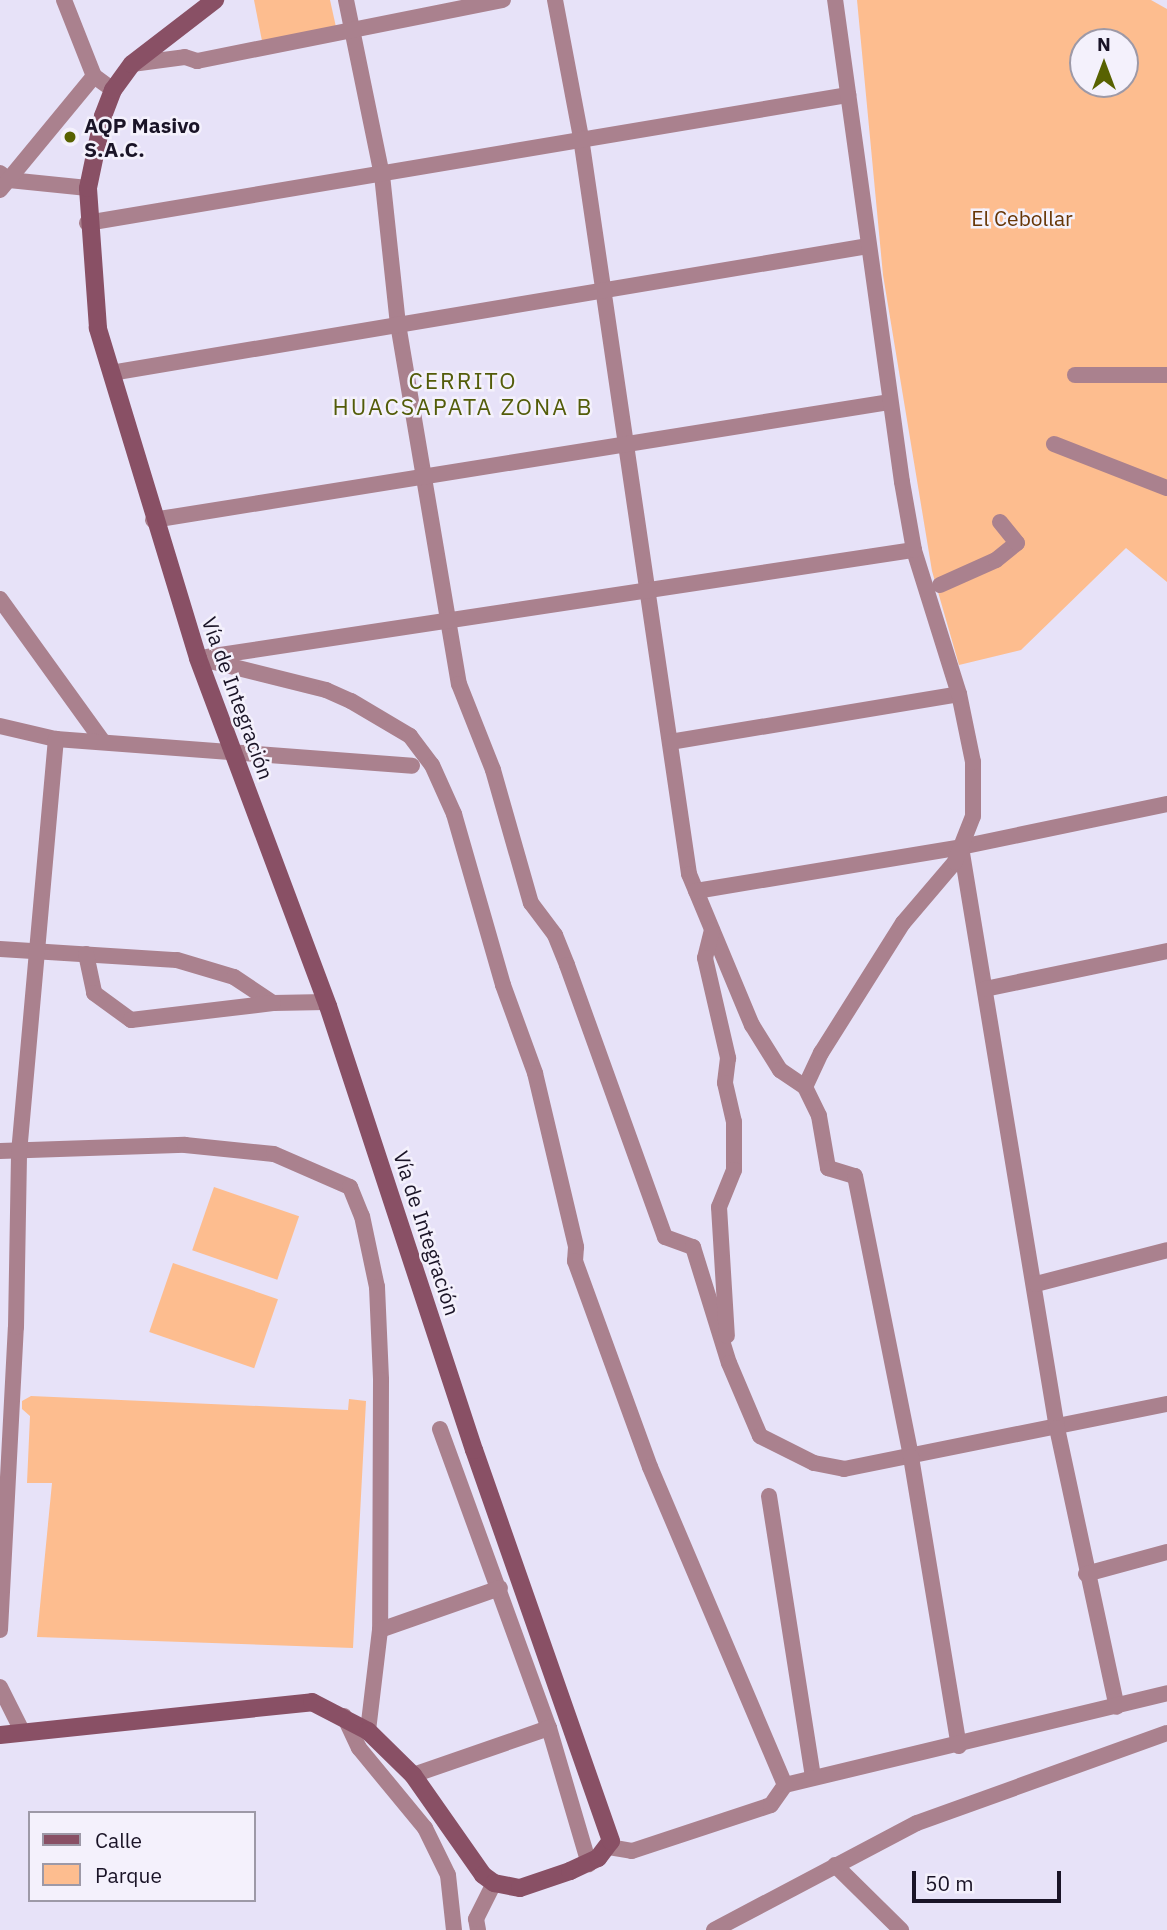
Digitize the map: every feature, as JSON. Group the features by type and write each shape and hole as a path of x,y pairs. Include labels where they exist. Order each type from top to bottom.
{"main road":[{"name":"Vía de Integración","path":"215,0 132,64 113,90 88,188 87,223 98,328 153,520 198,658 326,1002 474,1450 608,1824 609,1847"},
{"path":"0,1735 304,1702 344,1716 368,1731 413,1775 483,1875 494,1883 527,1886 589,1864 609,1847"}],"street":[{"path":"64,0 94,76 113,90"},
{"path":"346,0 382,175 398,324 459,684 493,770 531,903 555,935 665,1237 693,1247 729,1363 760,1436 784,1450 844,1469 1167,1404"},
{"path":"132,64 185,57 197,61 353,32 367,23 503,0"},
{"path":"555,0 582,138 602,292 651,591 689,874 766,1048 780,1070 805,1087 819,1116 828,1168 856,1176 911,1457 959,1745"},
{"path":"805,1087 821,1053 903,923 955,862 972,816 973,762 958,694 914,550 889,402 835,0"},
{"path":"3,181 94,76"},
{"path":"87,223 848,95"},
{"path":"3,181 88,188"},
{"path":"111,373 868,246"},
{"path":"1075,375 1167,375"},
{"path":"153,520 626,447 889,402"},
{"path":"1054,444 1167,488"},
{"path":"940,585 996,560 1017,543 1000,522"},
{"path":"198,658 914,550"},
{"path":"0,599 103,742"},
{"path":"198,658 351,701 411,736 432,765 454,814 503,985 535,1073 576,1247 575,1261 650,1467 785,1784"},
{"path":"670,742 958,694"},
{"path":"0,726 56,739 412,766"},
{"path":"0,1630 8,1327 19,1153 40,951 56,739"},
{"path":"696,891 961,848 1167,804"},
{"path":"961,848 1036,1284 1057,1428 1086,1574 1117,1707"},
{"path":"712,930 705,958 726,1047 725,1083 734,1122 734,1170 719,1207 729,1363"},
{"path":"0,949 177,960 234,977 273,1003"},
{"path":"985,989 1167,951"},
{"path":"86,954 94,993 131,1020 273,1003 326,1002"},
{"path":"0,1152 185,1145 286,1158 350,1187 362,1216 377,1287 382,1417 380,1630 368,1731"},
{"path":"1036,1284 1167,1250"},
{"path":"440,1429 549,1728 589,1864"},
{"path":"769,1496 813,1778"},
{"path":"1086,1574 1167,1552"},
{"path":"380,1630 500,1588"},
{"path":"0,1689 23,1733"},
{"path":"609,1847 632,1851 771,1805 785,1784 959,1745 1167,1693"},
{"path":"344,1716 359,1748 425,1828 448,1875 454,1930"},
{"path":"413,1775 549,1728"},
{"path":"714,1930 917,1823 1167,1733"},
{"path":"835,1864 901,1930"},
{"path":"478,1930 476,1919 494,1883"}],"green space":[{"path":"254,0 330,0 336,27 262,41"},
{"name":"El Cebollar","path":"857,0 1151,0 1167,9 1167,582 1126,548 1021,650 959,665 932,571 883,275"},
{"path":"214,1187 299,1216 277,1280 192,1250"},
{"path":"173,1263 278,1299 254,1368 149,1332"},
{"path":"31,1396 348,1410 349,1399 366,1401 353,1648 37,1637 52,1483 27,1483 30,1416 22,1409 22,1401"}],"place":[{"name":"AQP Masivo S.A.C.","path":"70,137"}],"district":[{"name":"CERRITO HUACSAPATA ZONA B","path":"463,393"}]}
